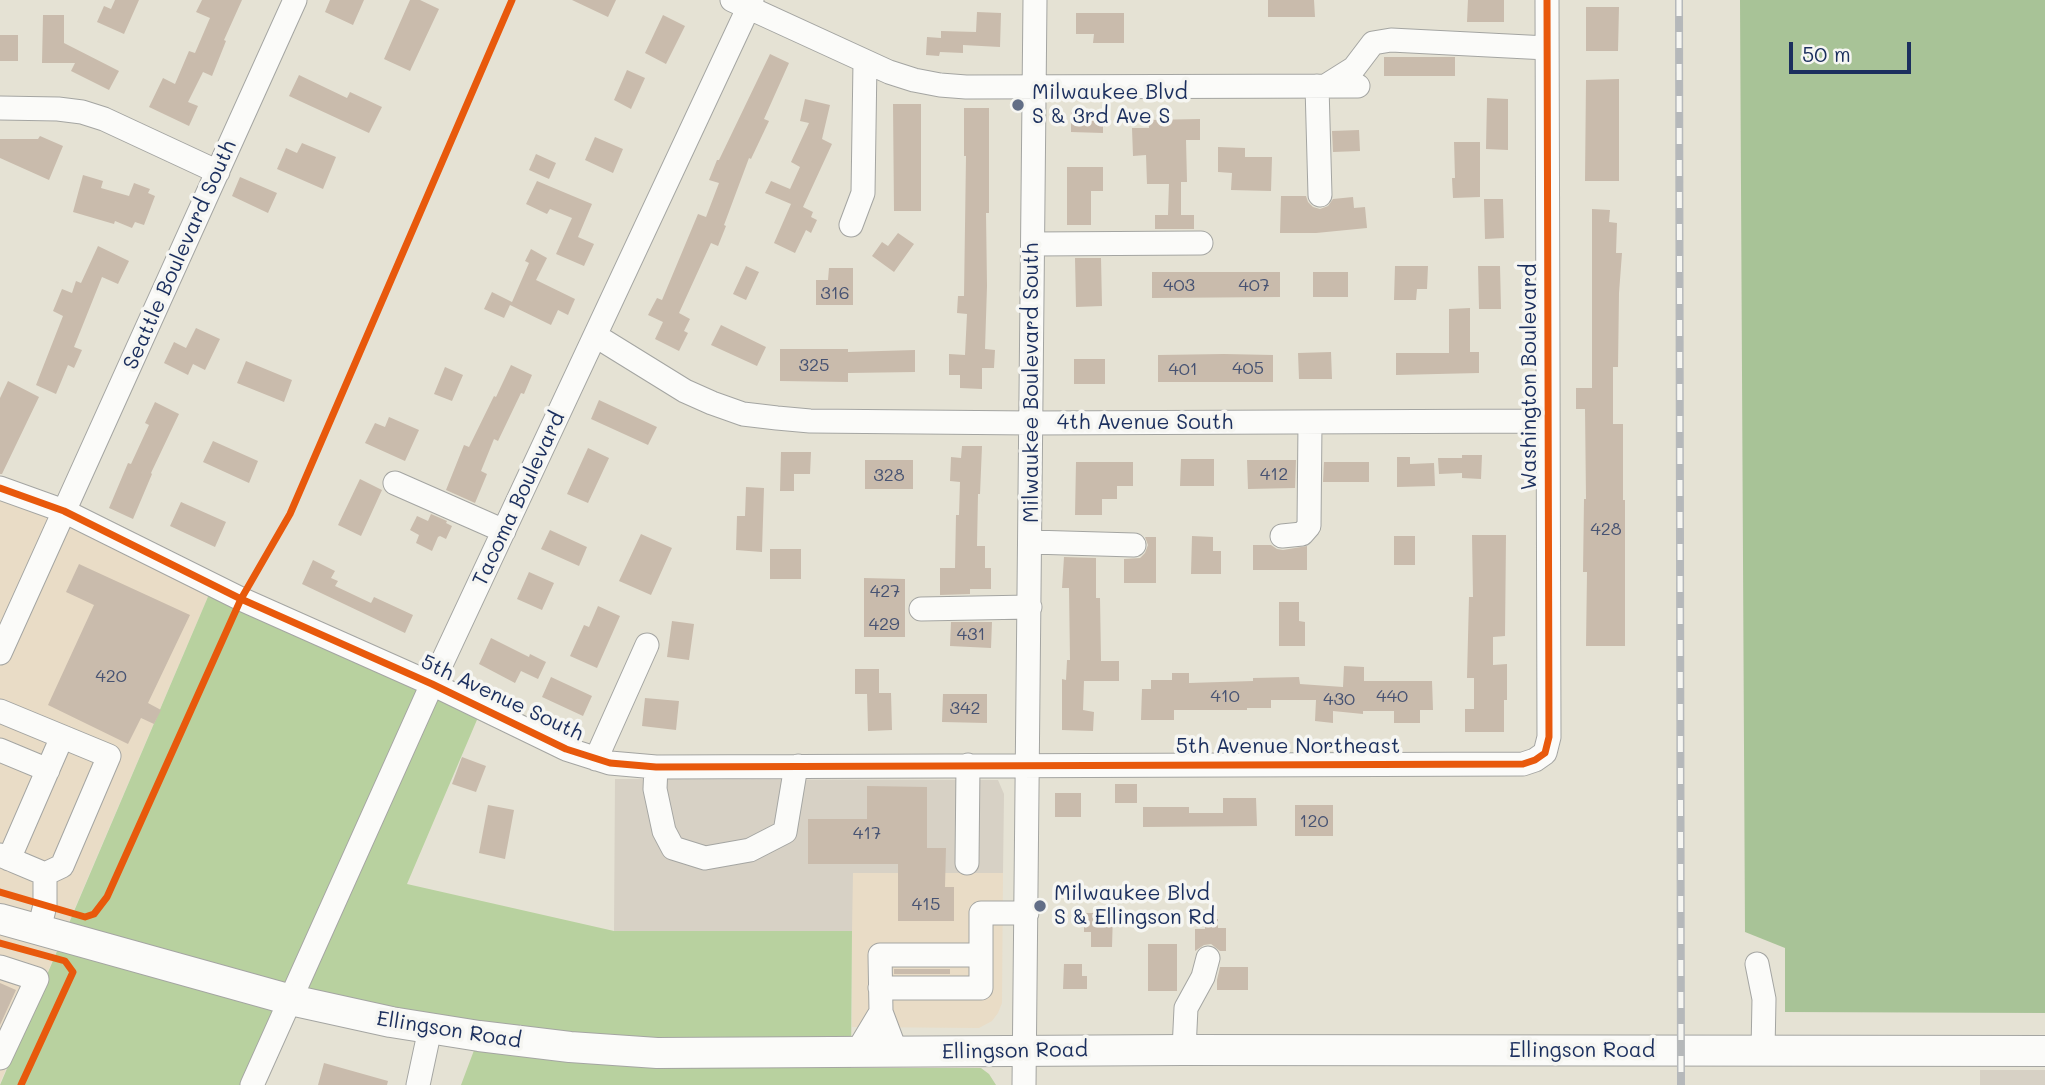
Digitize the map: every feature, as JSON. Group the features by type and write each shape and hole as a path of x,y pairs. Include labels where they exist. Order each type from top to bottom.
{"main road":[{"name":"Ellingson Road","path":"0,919 291,1000 391,1022 570,1047 657,1053 1184,1049 2045,1051"}],"street":[{"name":"Seattle Boulevard South","path":"0,653 295,0"},
{"name":"Milwaukee Boulevard South","path":"1024,1085 1035,0"},
{"name":"Washington Boulevard","path":"1545,753 1549,737 1547,0"},
{"path":"744,2 865,62 914,80 940,85 966,88 1358,86"},
{"name":"Tacoma Boulevard","path":"252,1085 432,684 596,336 744,2"},
{"path":"1321,86 1354,68 1373,43 1391,40 1547,48"},
{"path":"852,225 863,193 865,62"},
{"path":"1320,195 1321,86"},
{"path":"0,108 82,112 104,119 218,172"},
{"path":"1033,244 1201,243"},
{"name":"4th Avenue South","path":"596,336 685,391 712,403 743,414 810,421 1031,424 1547,421"},
{"path":"1282,536 1302,534 1309,526 1310,423"},
{"path":"395,483 504,531"},
{"name":"5th Avenue South","path":"0,488 64,511 241,599 432,684 566,748 596,759 656,767 1029,766"},
{"path":"1031,542 1134,545"},
{"path":"921,609 1030,607"},
{"path":"596,759 647,645"},
{"path":"0,711 109,756 62,866 45,874 5,857 62,737"},
{"path":"0,750 48,770"},
{"name":"5th Avenue Northeast","path":"1029,766 1522,764 1535,761 1545,753"},
{"path":"967,863 968,765"},
{"path":"656,767 655,789 664,831 673,848 705,858 750,850 785,832 798,766"},
{"path":"39,930 45,905 45,874"},
{"path":"880,988 981,988 981,913 1027,913"},
{"path":"896,1052 881,1012 880,955 981,955"},
{"path":"1184,1049 1186,1008 1203,977 1208,958"},
{"path":"1757,964 1764,999 1763,1051"},
{"path":"0,967 37,979 0,1058"},
{"path":"857,1052 881,1012"},
{"path":"418,1085 430,1029"}],"shaded area":[{"path":"0,488 213,585 0,1083"},
{"path":"615,779 998,780 1004,794 1003,873 853,873 852,931 614,931"},
{"path":"852,873 1003,873 1002,1003 992,1021 979,1028 852,1027"},
{"path":"1980,1070 2045,1070 2045,1085 1980,1085"}],"green space":[{"path":"1740,0 2045,0 2045,1013 1785,1012 1785,948 1745,932"},
{"path":"213,585 482,708 407,884 614,931 852,931 851,1068 981,1068 996,1085 461,1085 479,1037 291,1000 248,1085 0,1085"}],"building":[{"path":"115,0 139,0 124,34 97,22 104,6 111,9"},
{"path":"202,0 242,0 212,76 203,72 188,102 198,106 189,126 149,107 163,78 175,84 189,51 195,53 210,18 196,12"},
{"path":"330,0 364,0 353,25 325,12"},
{"path":"410,0 420,0 439,9 410,71 384,59"},
{"path":"572,0 616,0 608,17"},
{"path":"1268,0 1314,0 1315,17 1268,17"},
{"path":"1468,0 1504,0 1504,22 1467,22"},
{"path":"1586,7 1619,7 1618,51 1586,51"},
{"path":"977,12 1001,13 1000,47 963,45 963,53 940,52 939,56 926,55 927,37 941,38 941,31 976,32"},
{"path":"1076,13 1124,13 1124,43 1093,43 1094,34 1076,34"},
{"path":"43,15 64,15 64,43 119,71 109,90 71,71 75,63 42,63"},
{"path":"663,15 685,26 666,64 645,53"},
{"path":"0,35 18,35 18,61 0,61"},
{"path":"770,54 789,63 764,119 769,121 751,159 749,158 718,246 711,243 679,313 690,319 684,331 688,333 679,351 655,339 663,322 648,315 657,298 662,300 698,214 706,217 719,183 709,180"},
{"path":"1384,57 1455,57 1455,76 1384,76"},
{"path":"627,70 645,78 631,109 614,100"},
{"path":"299,75 347,98 350,92 382,107 369,133 289,96"},
{"path":"1619,79 1619,181 1585,181 1586,80"},
{"path":"1487,98 1508,99 1508,150 1486,149"},
{"path":"805,99 830,105 822,139 832,144 803,207 813,212 811,217 817,220 811,233 806,230 795,253 774,243 791,204 765,193 771,181 790,189 800,167 791,162 809,123 800,121"},
{"path":"893,104 921,104 921,211 894,211"},
{"path":"964,108 989,108 985,349 995,350 994,368 982,368 982,389 960,388 960,375 949,375 949,354 965,355 967,314 957,313 958,296 964,296"},
{"path":"1071,112 1103,112 1103,133 1071,132"},
{"path":"1200,119 1200,140 1186,140 1187,182 1181,182 1181,215 1194,215 1194,229 1155,229 1155,215 1168,215 1169,184 1147,184 1146,155 1133,156 1132,128 1149,128 1149,120"},
{"path":"1359,130 1360,151 1333,152 1332,131"},
{"path":"40,136 63,146 49,180 0,158 0,139 38,139"},
{"path":"595,137 623,149 613,173 585,160"},
{"path":"1454,142 1480,142 1480,197 1453,198"},
{"path":"302,143 336,157 323,189 277,169 286,148 297,153"},
{"path":"1218,147 1245,148 1245,157 1272,157 1271,191 1231,190 1232,173 1218,172"},
{"path":"536,154 556,163 549,179 529,170"},
{"path":"1067,167 1103,167 1103,191 1091,191 1091,225 1067,225"},
{"path":"83,175 103,181 101,188 129,196 134,183 150,189 148,193 155,196 144,225 135,222 132,228 115,221 114,224 73,212"},
{"path":"240,177 277,193 268,213 232,196"},
{"path":"537,181 592,204 578,237 594,244 584,266 556,254 572,218 550,209 547,214 526,204"},
{"path":"1281,196 1306,196 1313,207 1320,209 1328,206 1333,199 1353,197 1354,208 1365,207 1367,228 1280,233"},
{"path":"1484,199 1503,199 1504,238 1485,239"},
{"path":"1592,209 1610,210 1609,222 1617,223 1616,253 1622,253 1618,367 1613,367 1613,424 1623,424 1625,646 1586,646 1587,572 1583,572 1586,499 1585,409 1576,409 1576,388 1592,388"},
{"path":"898,233 914,244 894,272 872,256 882,242 888,246"},
{"path":"98,246 129,261 118,284 102,277 74,347 82,350 74,368 68,365 56,394 36,385 63,316 53,311 62,289 72,293 76,281 81,283"},
{"path":"531,249 547,258 536,280 575,299 568,315 558,310 551,325 510,305 504,318 484,309 492,292 512,302 529,263 525,261"},
{"path":"1075,258 1101,258 1102,306 1076,307"},
{"path":"746,266 759,272 746,300 733,294"},
{"path":"1395,266 1428,266 1427,289 1417,289 1416,300 1394,300"},
{"path":"1478,266 1500,266 1501,309 1479,309"},
{"path":"829,268 853,268 853,305 816,305 816,280 828,280"},
{"path":"1152,272 1280,272 1280,297 1152,298"},
{"path":"1313,272 1348,272 1348,297 1313,297"},
{"path":"1470,308 1470,352 1479,352 1479,373 1396,375 1396,353 1449,353 1449,309"},
{"path":"721,325 766,347 757,366 711,345"},
{"path":"196,328 220,339 205,370 193,364 188,375 164,363 174,342 186,348"},
{"path":"780,349 848,349 848,352 915,350 915,372 848,373 848,382 780,381"},
{"path":"1331,352 1332,379 1299,379 1298,353"},
{"path":"1158,355 1273,355 1273,382 1158,382"},
{"path":"1074,359 1105,359 1105,384 1074,384"},
{"path":"246,361 292,380 284,402 237,383"},
{"path":"511,365 532,375 498,441 494,439 481,471 487,474 475,503 446,490 464,445 469,447"},
{"path":"445,367 463,375 452,401 434,394"},
{"path":"8,381 39,397 0,474 0,398"},
{"path":"599,400 657,427 648,445 591,419"},
{"path":"155,402 179,414 133,519 109,508 128,463 131,464 149,425 145,423"},
{"path":"389,417 419,430 405,461 365,443 375,423 385,427"},
{"path":"213,441 258,461 249,483 203,462"},
{"path":"962,446 982,446 977,546 985,546 985,568 991,568 991,589 970,589 970,594 940,595 940,568 955,568 960,482 950,481 951,457 961,458"},
{"path":"588,448 609,458 588,503 567,494"},
{"path":"781,452 811,452 810,474 794,474 794,491 780,491"},
{"path":"1462,455 1482,455 1481,479 1462,478 1462,473 1439,474 1438,458 1462,458"},
{"path":"1397,457 1410,457 1410,464 1434,463 1435,486 1397,487"},
{"path":"1181,459 1214,459 1214,486 1180,486"},
{"path":"865,460 913,460 913,489 865,489"},
{"path":"1247,460 1296,460 1295,488 1248,489"},
{"path":"1076,462 1133,462 1133,486 1117,486 1117,499 1102,499 1102,515 1075,515"},
{"path":"1324,462 1369,462 1369,482 1323,482"},
{"path":"360,479 382,490 361,536 338,525"},
{"path":"746,487 764,488 762,552 736,550 737,516 745,516"},
{"path":"181,502 226,522 215,547 170,526"},
{"path":"431,514 452,526 446,539 438,537 432,551 416,543 419,535 410,530 417,516 428,521"},
{"path":"550,530 587,547 579,566 541,549"},
{"path":"641,534 672,548 651,595 619,581"},
{"path":"1472,535 1506,535 1505,636 1493,637 1493,665 1507,664 1504,732 1465,732 1465,709 1474,709 1474,678 1467,678 1469,597 1473,597"},
{"path":"1192,536 1213,537 1213,551 1221,551 1221,574 1191,574"},
{"path":"1394,536 1415,536 1415,565 1394,565"},
{"path":"1145,537 1156,537 1156,583 1124,583 1124,559 1140,558 1145,553 1148,545"},
{"path":"1253,545 1271,545 1283,550 1307,546 1307,570 1253,570"},
{"path":"770,549 801,549 801,579 770,579"},
{"path":"1064,557 1096,558 1101,661 1119,661 1119,681 1084,681 1083,710 1094,712 1093,731 1062,730 1062,679 1066,680 1067,660 1070,660 1069,588 1062,588"},
{"path":"313,560 335,571 331,578 338,581 335,586 371,603 374,597 413,615 405,633 302,584"},
{"path":"79,564 190,615 148,703 161,710 154,724 141,718 128,744 48,705 94,605 66,592"},
{"path":"529,572 554,583 542,610 517,599"},
{"path":"864,578 905,579 905,637 864,637"},
{"path":"1279,602 1299,602 1299,621 1305,622 1305,646 1279,646"},
{"path":"598,606 620,616 597,668 570,656 584,625 589,627"},
{"path":"672,621 694,624 689,660 667,657"},
{"path":"951,622 992,622 991,648 950,646"},
{"path":"491,638 529,657 530,654 546,662 538,679 521,671 515,683 479,664"},
{"path":"1344,666 1364,667 1364,681 1432,681 1433,710 1420,710 1420,723 1394,723 1394,711 1363,711 1363,714 1333,711 1333,723 1315,721 1316,700 1271,700 1271,708 1174,710 1174,720 1141,720 1142,689 1151,689 1151,680 1172,680 1172,673 1189,673 1189,683 1299,677 1300,684 1343,687"},
{"path":"855,669 879,669 879,693 891,693 892,730 868,731 867,694 855,694"},
{"path":"551,677 592,696 583,716 542,697"},
{"path":"943,694 987,694 987,723 942,722"},
{"path":"645,698 679,701 676,730 642,726"},
{"path":"462,757 486,766 476,792 452,784"},
{"path":"1115,784 1137,784 1137,803 1115,803"},
{"path":"867,786 927,787 927,848 946,848 945,887 954,887 954,921 898,921 898,864 808,864 808,819 867,819"},
{"path":"1055,793 1081,793 1081,817 1055,817"},
{"path":"1223,798 1256,798 1257,826 1143,827 1143,807 1189,807 1189,813 1223,813"},
{"path":"488,805 514,810 505,859 479,853"},
{"path":"1295,805 1333,805 1333,836 1295,836"},
{"path":"1084,913 1113,913 1112,947 1091,947 1091,932 1084,932"},
{"path":"1205,919 1218,919 1218,928 1226,928 1226,951 1220,951 1211,944 1195,951 1195,929 1205,929"},
{"path":"1148,944 1177,944 1177,991 1148,991"},
{"path":"1064,964 1082,964 1082,976 1087,976 1087,989 1063,989"},
{"path":"1220,967 1248,967 1248,990 1217,990"},
{"path":"894,969 950,969 950,974 894,974"},
{"path":"0,983 16,990 0,1025"},
{"path":"324,1063 388,1081 387,1085 318,1085"}],"railway":[{"path":"1679,0 1681,1085"}],"cycle path":[{"path":"0,892 85,917 94,914 107,897 241,599 290,514 512,0"},
{"path":"0,488 64,511 241,599 432,684 566,749 610,763 656,767 1523,764 1545,753 1549,737 1547,0"},
{"path":"0,943 65,961 73,972 21,1085"}],"place":[{"name":"Milwaukee Blvd S & 3rd Ave S","path":"1018,105"},
{"name":"Milwaukee Blvd S & Ellingson Rd","path":"1040,906"}]}
